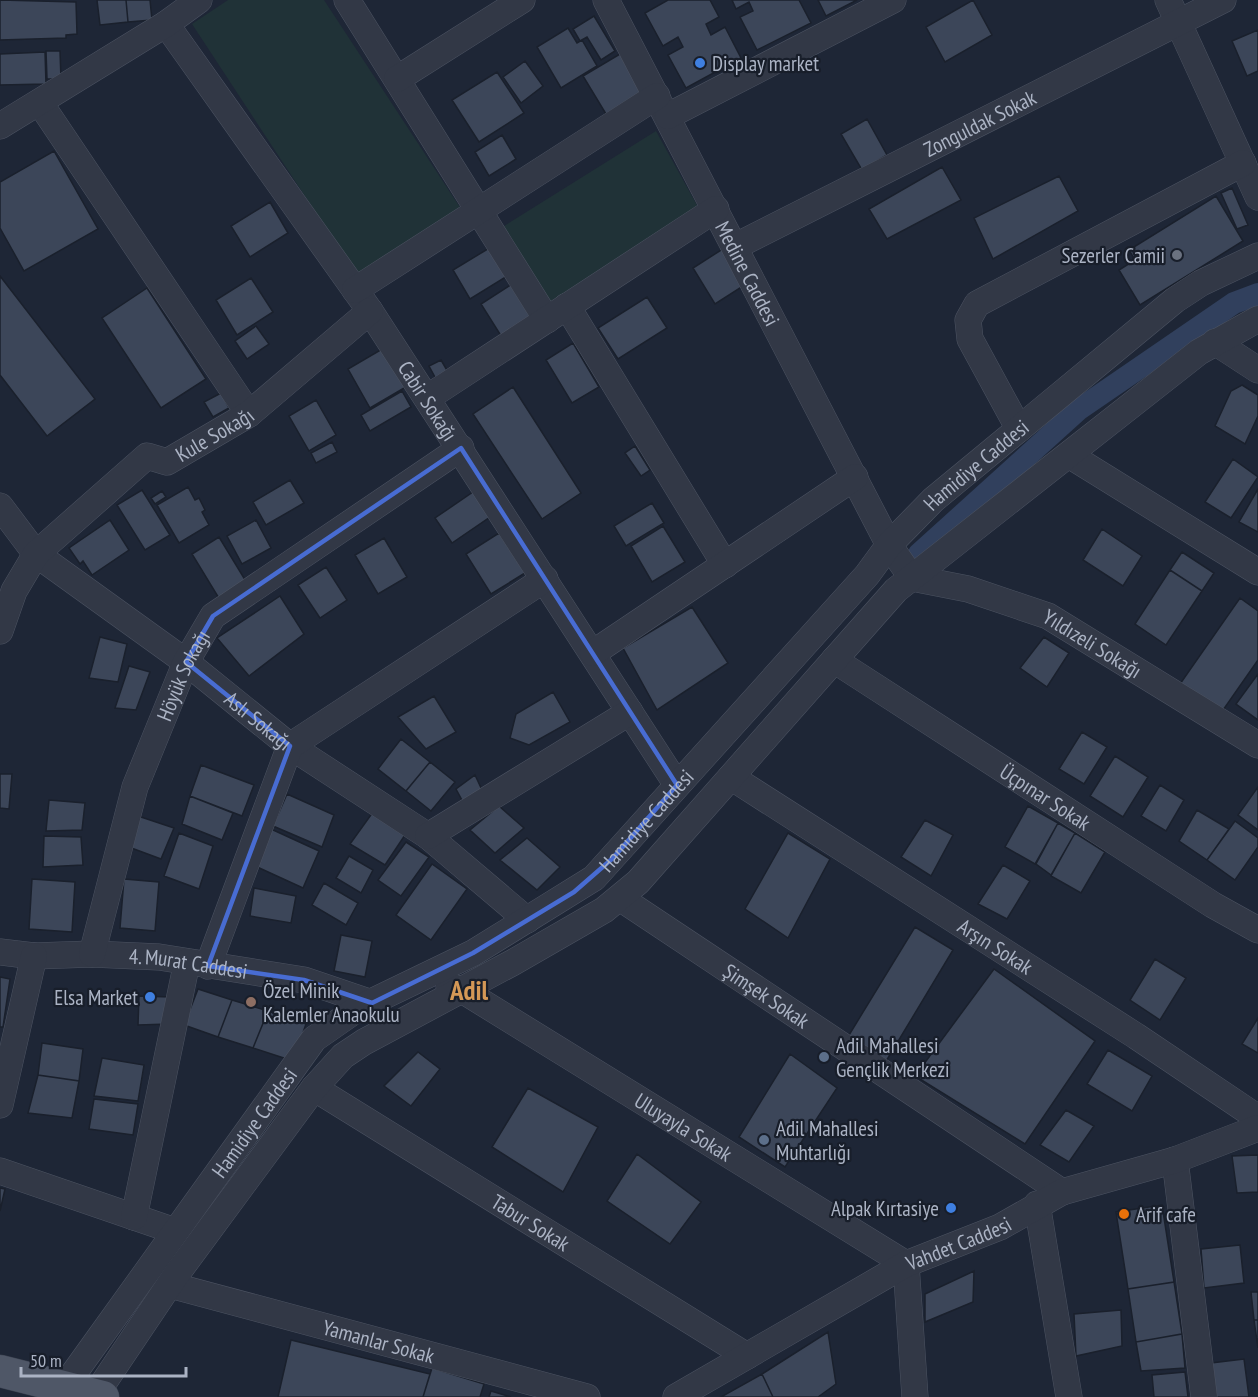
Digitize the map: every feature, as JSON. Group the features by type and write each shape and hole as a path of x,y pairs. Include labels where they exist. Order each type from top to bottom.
{"main road":[{"path":"0,1371 62,1392 97,1396"}],"street":[{"path":"0,126 166,24 199,0"},
{"path":"346,0 479,210 557,313 725,564"},
{"path":"397,79 522,0"},
{"name":"Medine Caddesi","path":"606,0 736,246 889,545 912,578"},
{"path":"355,290 479,210 662,106 892,0"},
{"name":"Zonguldak Sokak","path":"736,246 1173,10 1223,0"},
{"path":"1173,10 1258,196"},
{"name":"Cabir Sokağı","path":"166,24 370,311 678,785"},
{"path":"40,103 249,414"},
{"path":"1019,429 970,339 968,320 977,304 1243,163"},
{"path":"427,398 716,209"},
{"name":"Hamidiye Caddesi","path":"62,1392 314,1039 336,1022 372,1002 473,953 594,878 867,574 889,545 933,500 1175,300 1201,283 1258,256"},
{"name":"Kule Sokağı","path":"0,631 14,591 36,554 147,456 167,462 249,414 370,311"},
{"name":"Hamidiye Caddesi","path":"97,1396 170,1285 314,1088 343,1056 364,1042 584,922 620,898 638,882 896,590 1215,342 1258,319"},
{"path":"1215,342 1258,370"},
{"name":"Höyük Sokağı","path":"92,954 135,787 186,662 213,616 461,448"},
{"path":"1069,454 1258,572"},
{"path":"593,653 855,477"},
{"name":"Aslı Sokağı","path":"0,506 36,554 186,662 290,746 428,836 527,920"},
{"name":"Yıldızeli Sokağı","path":"912,578 968,589 1048,616 1258,745"},
{"path":"134,1217 198,964 290,746 545,579"},
{"name":"Üçpınar Sokak","path":"834,660 1214,905 1258,930"},
{"path":"428,836 630,712"},
{"name":"Arşın Sokak","path":"730,777 1136,1036 1258,1118"},
{"name":"Şimşek Sokak","path":"620,898 1062,1192"},
{"name":"4. Murat Caddesi","path":"0,952 34,956 92,954 159,957 304,980 372,1002"},
{"path":"0,1104 34,956"},
{"name":"Uluyayla Sokak","path":"421,978 462,990 906,1264"},
{"name":"Tabur Sokak","path":"314,1088 747,1356"},
{"name":"Vahdet Caddesi","path":"676,1397 906,1264 1000,1227 1037,1204 1062,1192 1175,1160 1258,1128"},
{"path":"1175,1160 1204,1397"},
{"path":"0,1171 175,1231"},
{"path":"1037,1204 1069,1397"},
{"path":"906,1264 915,1397"},
{"name":"Yamanlar Sokak","path":"170,1285 587,1397"}],"highlighted area":[{"path":"461,448 677,785 613,858 574,892 473,953 372,1003 304,980 208,966 290,746 186,662 213,616"}],"shaded area":[{"path":"228,0 324,0 463,212 360,280 192,24"},
{"path":"656,131 704,218 559,314 493,233"}],"building":[{"path":"0,0 76,2 77,34 66,35 66,38 0,40"},
{"path":"97,0 126,0 128,22 100,25"},
{"path":"126,0 150,0 152,20 128,22"},
{"path":"668,0 710,0 719,17 706,24 711,35 725,27 741,58 686,88 668,55 683,47 678,37 663,46 645,13"},
{"path":"732,0 799,0 811,23 757,50 740,17 753,11 749,2 736,9"},
{"path":"818,0 857,0 826,16"},
{"path":"973,0 992,35 945,62 926,27"},
{"path":"594,16 615,51 601,60 587,37 580,41 573,29"},
{"path":"568,28 577,43 582,40 597,66 561,88 537,47"},
{"path":"1258,30 1258,71 1247,76 1232,41"},
{"path":"46,51 60,51 61,79 47,79"},
{"path":"45,52 46,84 0,85 0,54"},
{"path":"620,54 646,96 609,119 583,76"},
{"path":"525,61 543,86 521,103 503,77"},
{"path":"497,72 524,113 479,142 452,100"},
{"path":"867,119 887,155 862,170 841,134"},
{"path":"502,135 516,159 489,176 475,152"},
{"path":"54,151 98,229 24,271 0,228 0,182"},
{"path":"942,167 961,200 887,239 869,209"},
{"path":"1059,176 1078,211 993,259 974,218"},
{"path":"1232,188 1248,225 1237,229 1221,193"},
{"name":"Sezerler Camii","path":"1216,196 1243,241 1140,305 1119,270 1135,260 1129,250"},
{"path":"270,202 288,233 250,257 231,226"},
{"path":"729,245 751,281 715,304 693,268"},
{"path":"491,247 509,275 470,299 453,270"},
{"path":"0,276 95,399 47,436 0,375"},
{"path":"251,278 273,312 237,335 216,300"},
{"path":"512,284 534,320 503,339 481,304"},
{"path":"147,288 206,379 161,408 102,318"},
{"path":"647,297 667,328 618,359 598,328"},
{"path":"256,326 269,344 247,359 235,341"},
{"path":"573,343 599,387 572,403 546,360"},
{"path":"389,345 411,384 370,408 348,369"},
{"path":"441,360 448,372 436,379 429,366"},
{"path":"1242,385 1258,395 1258,416 1245,444 1215,426 1231,391"},
{"path":"513,387 581,493 542,519 473,414"},
{"path":"402,391 411,407 370,431 361,415"},
{"path":"221,393 229,408 213,417 204,402"},
{"path":"316,400 336,435 309,451 289,416"},
{"path":"332,442 337,452 316,463 311,453"},
{"path":"635,446 650,470 641,476 625,453"},
{"path":"1233,459 1258,477 1231,518 1205,502"},
{"path":"290,480 304,503 266,525 253,502"},
{"path":"188,487 195,500 199,498 205,510 202,512 209,525 179,543 157,505"},
{"path":"1258,489 1258,532 1239,522"},
{"path":"142,490 170,535 145,550 117,505"},
{"path":"162,491 166,497 155,504 151,498"},
{"path":"473,492 490,517 452,543 435,518"},
{"path":"652,503 664,523 626,546 614,526"},
{"path":"110,520 129,550 92,575 83,561 80,564 69,548"},
{"path":"256,520 271,548 242,564 227,536"},
{"path":"663,526 685,562 652,582 631,546"},
{"path":"1102,529 1142,556 1123,586 1083,560"},
{"path":"499,533 525,573 491,594 466,554"},
{"path":"219,537 247,583 220,600 192,554"},
{"path":"384,538 407,577 378,594 355,555"},
{"path":"1182,552 1214,573 1202,591 1170,570"},
{"path":"326,567 347,600 320,618 298,585"},
{"path":"1170,570 1202,591 1166,645 1135,624"},
{"path":"280,596 304,634 249,676 217,638"},
{"path":"1240,598 1258,611 1258,660 1221,713 1180,684"},
{"path":"692,607 728,663 657,710 623,648"},
{"path":"100,637 127,644 118,682 89,678"},
{"path":"1044,637 1069,653 1047,687 1020,668"},
{"path":"129,666 150,672 136,710 115,708"},
{"path":"1258,674 1258,720 1236,704"},
{"path":"553,692 570,722 529,745 510,738 516,714"},
{"path":"434,696 456,732 426,749 398,717"},
{"path":"1082,732 1107,747 1084,784 1059,769"},
{"path":"401,739 430,762 406,791 378,769"},
{"path":"1115,756 1148,777 1123,817 1090,796"},
{"path":"430,762 455,782 431,811 406,791"},
{"path":"201,765 254,785 242,816 190,796"},
{"path":"0,774 12,774 9,809 0,808"},
{"path":"475,775 482,790 463,802 456,789"},
{"path":"1160,785 1184,800 1166,831 1141,816"},
{"path":"1258,787 1258,830 1238,815"},
{"path":"287,794 334,815 322,847 273,826"},
{"path":"190,796 233,813 222,840 182,824"},
{"path":"49,800 85,803 82,830 46,831"},
{"path":"499,806 524,828 495,853 470,830"},
{"path":"1028,806 1058,823 1035,864 1005,847"},
{"path":"1197,810 1229,829 1207,860 1179,841"},
{"path":"373,812 405,835 385,865 350,844"},
{"path":"135,815 174,828 161,859 126,846"},
{"path":"925,820 953,835 931,876 901,857"},
{"path":"1235,821 1258,838 1258,847 1235,880 1207,860"},
{"path":"1058,823 1075,833 1051,875 1036,864"},
{"path":"271,829 319,851 303,888 255,866"},
{"path":"179,833 213,846 199,889 164,876"},
{"path":"788,833 830,859 788,938 745,909"},
{"path":"1075,833 1105,852 1081,893 1051,876"},
{"path":"44,836 81,837 83,865 43,867"},
{"path":"527,838 560,867 537,890 500,860"},
{"path":"406,842 429,857 401,896 378,880"},
{"path":"349,856 373,870 361,893 336,878"},
{"path":"432,864 467,889 431,940 396,915"},
{"path":"1003,865 1030,881 1007,919 978,904"},
{"path":"32,879 75,882 72,932 29,929"},
{"path":"124,879 159,882 155,931 120,928"},
{"path":"324,883 358,903 346,925 312,905"},
{"path":"254,888 296,896 291,923 250,916"},
{"path":"915,927 953,950 885,1063 846,1040"},
{"path":"341,935 372,941 365,977 334,971"},
{"path":"1155,959 1186,978 1160,1020 1130,1000"},
{"path":"994,969 1095,1041 1025,1144 915,1076"},
{"path":"0,977 10,979 3,1027 0,1027"},
{"path":"198,989 232,1000 218,1037 184,1025"},
{"path":"139,996 171,997 169,1024 138,1025"},
{"path":"232,1000 268,1011 253,1048 218,1037"},
{"path":"268,1011 306,1024 293,1061 253,1048"},
{"path":"1258,1018 1258,1053 1242,1044"},
{"path":"42,1043 83,1049 79,1081 38,1075"},
{"path":"1108,1050 1152,1076 1132,1111 1087,1084"},
{"path":"418,1052 440,1069 411,1106 384,1086"},
{"path":"790,1054 837,1088 785,1167 739,1137"},
{"path":"102,1058 144,1065 138,1101 94,1096"},
{"path":"38,1075 79,1081 72,1118 28,1113"},
{"path":"528,1088 598,1127 563,1192 492,1147"},
{"path":"94,1099 138,1104 133,1135 89,1129"},
{"path":"1066,1110 1094,1126 1069,1162 1040,1145"},
{"path":"637,1154 701,1202 670,1244 607,1201"},
{"path":"1258,1155 1258,1192 1237,1193 1232,1156"},
{"path":"0,1188 5,1189 0,1211"},
{"path":"1162,1205 1174,1282 1128,1289 1116,1212"},
{"path":"1240,1245 1244,1283 1204,1288 1201,1249"},
{"path":"974,1271 973,1302 925,1322 925,1294"},
{"path":"1174,1282 1182,1334 1136,1342 1128,1289"},
{"path":"1251,1292 1258,1292 1258,1320 1254,1320"},
{"path":"1121,1310 1122,1346 1076,1356 1074,1314"},
{"path":"1254,1320 1258,1320 1258,1348"},
{"path":"828,1332 836,1384 818,1397 773,1397 762,1374"},
{"path":"1182,1334 1185,1368 1141,1371 1136,1342"},
{"path":"291,1340 430,1374 423,1397 278,1397"},
{"path":"1244,1359 1249,1397 1215,1397 1211,1363"},
{"path":"432,1368 484,1384 480,1397 423,1397"},
{"path":"1185,1372 1188,1397 1154,1397 1152,1375"},
{"path":"762,1374 773,1397 721,1397"},
{"path":"491,1391 511,1397 489,1397"}],"waterway":[{"path":"919,554 1078,410 1234,303 1258,294"}],"place":[{"name":"Display market","path":"700,63"},
{"name":"Sezerler Camii","path":"1177,255"},
{"name":"Elsa Market","path":"150,997"},
{"name":"Özel Minik Kalemler Anaokulu","path":"251,1002"},
{"name":"Adil Mahallesi Gençlik Merkezi","path":"824,1057"},
{"name":"Adil Mahallesi Muhtarlığı","path":"764,1140"},
{"name":"Alpak Kırtasiye","path":"951,1208"},
{"name":"Arif cafe","path":"1124,1214"}],"district":[{"name":"Adil","path":"469,990"}]}
